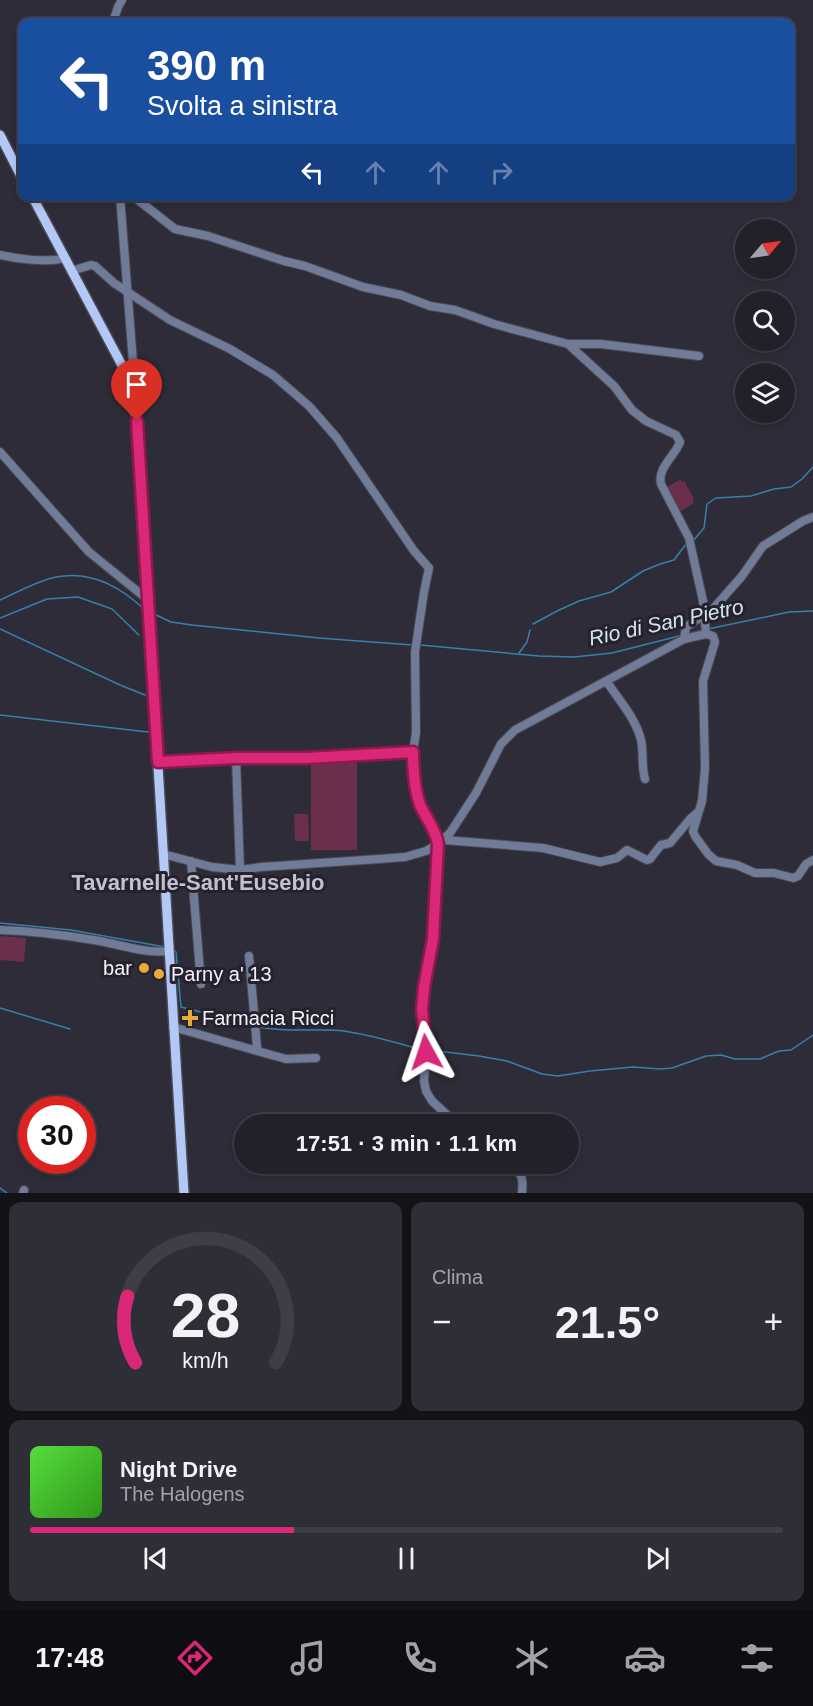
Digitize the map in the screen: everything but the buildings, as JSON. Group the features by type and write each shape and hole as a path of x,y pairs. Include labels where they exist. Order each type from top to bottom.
{"main road":[{"path":"0,135 18,170"},
{"path":"35,201 125,371 137,421 184,1193"}],"street":[{"path":"114,18 122,0"},
{"path":"120,201 134,375 130,386"},
{"path":"139,201 175,229 305,266 363,287 401,294 430,306 455,310 494,324 568,344 601,344 699,356"},
{"path":"0,255 36,259 65,258"},
{"path":"71,271 91,265 99,268 114,284 170,320 230,349 273,375 309,406 337,438 414,550 429,568 415,652 416,733 413,752 415,784 419,802 441,842 433,939 422,1009 426,1052 424,1081 426,1091 432,1101 446,1114"},
{"path":"568,344 614,386 632,410 646,421 676,435 681,442 659,477 689,538 705,615 706,634"},
{"path":"0,452 89,552 147,599"},
{"path":"684,639 686,627 713,609 764,546 803,521 813,518"},
{"path":"163,855 212,867 240,870 405,857 426,851 450,833 476,793 501,744 515,730 684,639 706,634 713,636 715,642 703,681 705,768 702,801 693,831 695,836 716,861 737,865 755,873 774,873 793,878 798,876 806,864 813,860"},
{"path":"607,682 638,730 645,779"},
{"path":"158,762 236,758 306,758 413,752"},
{"path":"236,758 240,870"},
{"path":"441,842 543,848 600,862 617,858 627,850 647,860 661,845 670,843 699,811"},
{"path":"191,861 201,984"},
{"path":"0,930 25,930 150,951 169,951"},
{"path":"249,956 257,1047 254,1050"},
{"path":"173,1027 286,1059 316,1058"},
{"path":"521,1174 523,1179 522,1193"}],"shaded area":[{"path":"681,479 694,499 694,503 679,512 665,488"},
{"path":"311,761 357,761 357,850 311,850"},
{"path":"294,814 308,814 309,841 295,841"},
{"path":"0,936 26,938 24,962 0,960"}],"waterway":[{"path":"693,541 704,528 707,504 716,498 751,496 791,487 813,467"},
{"path":"533,624 579,601 611,592 643,571 674,560 686,544"},
{"name":"Rio di San Pietro","path":"0,600 35,584 69,575 105,582 126,594 145,610"},
{"path":"0,618 47,599 78,597 112,609 139,635"},
{"name":"Rio di San Pietro","path":"708,629 789,612 813,611"},
{"name":"Rio di San Pietro","path":"154,614 171,622 192,625 412,645"},
{"path":"0,629 145,695"},
{"path":"519,653 527,642 530,630"},
{"name":"Rio di San Pietro","path":"687,634 703,630"},
{"name":"Rio di San Pietro","path":"420,645 574,657 612,653 683,635"},
{"path":"0,715 148,732"},
{"path":"0,923 71,930 165,947"},
{"path":"173,949 176,952 181,1007 252,1025"},
{"path":"0,1008 70,1029"},
{"path":"259,1027 280,1030 344,1031 423,1050"},
{"path":"429,1050 507,1061 542,1074 558,1076 633,1067 672,1068 706,1056 721,1055 735,1059 760,1059 779,1051 791,1050 813,1035"},
{"path":"0,1188 7,1193"}],"place":[{"name":"bar","path":"144,968"},
{"name":"Parny a' 13","path":"159,974"},
{"name":"Farmacia Ricci","path":"190,1018"}],"district":[{"name":"Tavarnelle-Sant'Eusebio","path":"198,882"}],"route":[{"path":"137,421 158,762 236,758 306,758 413,752 415,784 419,802 437,837 438,844 433,939 422,1009 426,1052"}]}
